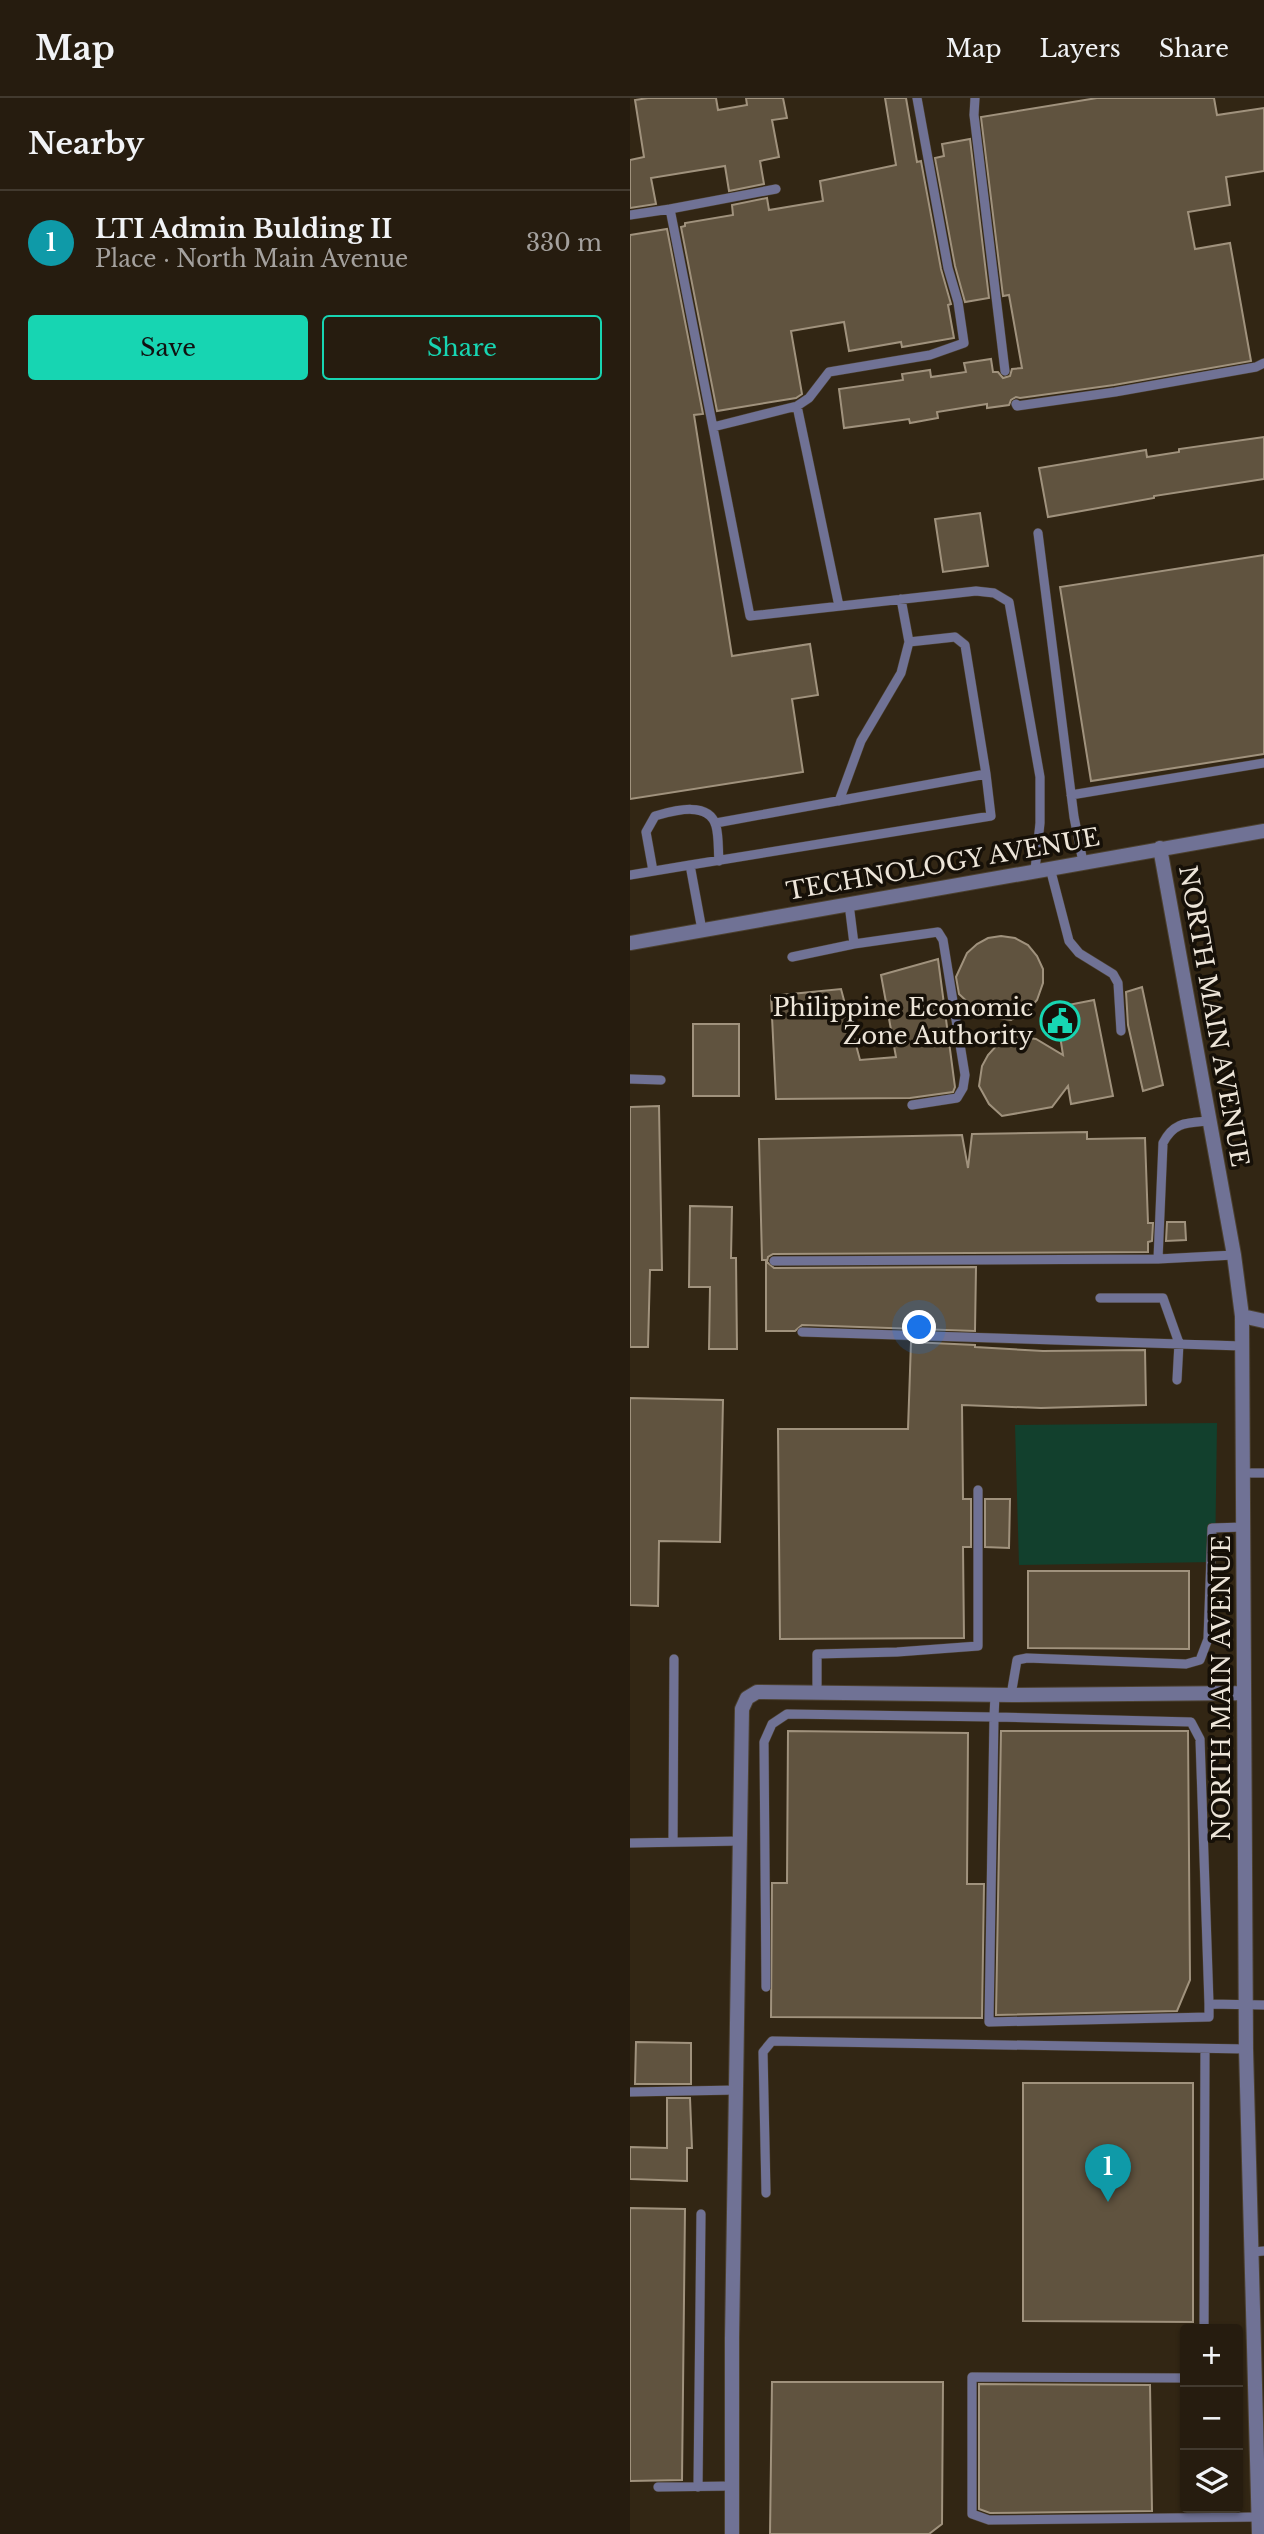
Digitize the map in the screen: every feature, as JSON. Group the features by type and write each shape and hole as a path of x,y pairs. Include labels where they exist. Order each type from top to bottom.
{"street":[{"name":"TECHNOLOGY AVENUE","path":"630,943 1264,831"},
{"name":"NORTH MAIN AVENUE","path":"1160,848 1234,1255 1242,1316 1246,2049 1258,2251 1259,2534"},
{"path":"1242,1316 1264,1321"},
{"path":"732,2534 732,2338 742,1709 747,1698 757,1692 995,1695 1244,1693"}],"lane":[{"path":"713,427 797,406 809,398 829,372 930,355 964,343 917,98"},
{"path":"975,98 974,115 1005,370"},
{"path":"630,215 776,189"},
{"path":"670,209 750,616 976,591 994,593 1009,603 1040,777 1040,823 1035,870"},
{"path":"1016,404 1017,406 1115,392 1256,367 1264,363"},
{"path":"797,406 839,606"},
{"path":"1038,533 1083,862"},
{"path":"839,801 861,741 886,704 901,673 909,642 901,599"},
{"path":"630,875 991,816 965,645 954,637 909,642"},
{"path":"1072,795 1264,763"},
{"path":"716,823 986,774"},
{"path":"653,871 646,832 655,816 685,808 706,813 716,823 719,861"},
{"path":"690,865 702,930"},
{"path":"1050,867 1069,941 1079,953 1113,974 1118,983 1121,1031"},
{"path":"849,904 854,944"},
{"path":"792,957 854,944 938,932 943,940 965,1075 963,1088 957,1098 912,1105"},
{"path":"630,1079 661,1080"},
{"path":"1158,1259 1163,1143 1169,1131 1182,1124 1210,1121"},
{"path":"774,1261 1158,1259 1234,1255"},
{"path":"1100,1298 1163,1298 1179,1343 1177,1380"},
{"path":"802,1332 1242,1346"},
{"path":"1243,1473 1264,1473"},
{"path":"817,1694 817,1654 897,1653 978,1646 978,1490"},
{"path":"1011,1695 1017,1660 1027,1658 1186,1664 1200,1660 1208,1639 1212,1528 1243,1527"},
{"path":"673,1842 674,1660"},
{"path":"766,1987 764,1742 772,1724 787,1714 994,1717 1191,1722 1200,1739 1209,2017 989,2022 994,1717 995,1695"},
{"path":"630,1843 741,1841"},
{"path":"1209,2004 1264,2005"},
{"path":"766,2193 763,2052 772,2041 1246,2049"},
{"path":"1204,2324 1205,2049"},
{"path":"630,2092 737,2090"},
{"path":"698,2487 701,2214"},
{"path":"1180,2378 972,2377 972,2514 989,2520 1207,2513 1258,2517"},
{"path":"658,2487 732,2486"}],"green space":[{"path":"1217,1423 1215,1562 1019,1565 1015,1425"}],"building":[{"path":"716,98 718,110 747,105 746,98 783,98 787,118 772,120 779,157 760,161 764,184 729,191 725,166 651,178 656,204 630,208 630,160 644,157 635,100"},
{"path":"885,98 906,98 917,162 921,161 941,269 951,304 948,305 954,338 902,347 901,342 849,351 844,322 791,331 802,394 796,398 717,411 681,227 685,226 685,223 733,215 732,205 767,198 769,210 823,201 820,181 896,165"},
{"path":"1097,98 1214,98 1217,115 1264,108 1264,171 1226,177 1230,205 1188,212 1195,249 1230,243 1251,361 1114,385 1016,397 1009,405 987,408 987,404 937,412 938,418 910,423 909,419 844,428 839,389 903,380 902,374 930,370 931,377 966,372 964,363 991,359 993,372 998,372 1003,378 1010,376 1012,369 1022,368 1009,295 1003,296 981,117"},
{"path":"970,139 989,298 965,302 955,266 935,158 944,156 942,144"},
{"path":"667,229 703,414 694,415 732,656 810,644 818,695 792,699 803,772 630,799 630,235"},
{"path":"1264,437 1264,479 1154,496 1048,517 1039,468 1146,450 1147,457 1179,452 1179,449"},
{"path":"980,513 988,566 943,572 935,519"},
{"path":"1264,555 1264,754 1091,781 1060,587"},
{"path":"988,938 1015,938 1028,945 1043,969 1043,983 1037,1000 1011,1020 978,1012 959,994 956,977 967,953"},
{"path":"938,959 955,1087 953,1092 910,1098 776,1099 771,996 841,989 860,1060 896,1057 881,975"},
{"path":"1142,987 1163,1085 1143,1091 1128,1025 1126,992"},
{"path":"1094,1000 1113,1096 1071,1104 1068,1086 1052,1107 1002,1116 989,1104 979,1086 982,1066 988,1055 997,1045 1015,1036 1036,1039 1063,1055 1057,1016 1069,1013 1068,1005"},
{"path":"693,1024 739,1024 739,1096 693,1096"},
{"path":"659,1106 662,1270 650,1270 648,1347 630,1347 630,1107"},
{"path":"1087,1132 1087,1139 1145,1138 1148,1223 1153,1223 1148,1252 773,1254 768,1257 767,1262 774,1268 976,1267 975,1331 802,1325 795,1331 766,1331 766,1260 762,1260 759,1139 962,1135 968,1168 972,1134"},
{"path":"690,1206 732,1207 731,1258 736,1258 737,1349 709,1349 710,1287 689,1287"},
{"path":"1167,1222 1185,1222 1186,1240 1166,1241"},
{"path":"911,1342 1043,1351 1145,1350 1146,1405 1041,1408 962,1405 963,1499 971,1499 971,1547 963,1547 964,1638 780,1639 778,1429 908,1429"},
{"path":"630,1398 723,1400 720,1542 659,1541 658,1606 630,1605"},
{"path":"985,1499 1010,1499 1009,1548 985,1547"},
{"path":"1028,1571 1189,1571 1189,1649 1028,1648"},
{"path":"788,1731 968,1733 967,1884 984,1884 982,2018 771,2017 772,1883 787,1883"},
{"path":"1001,1731 1188,1731 1190,1980 1177,2011 996,2015"},
{"path":"636,2042 691,2043 691,2084 635,2084"},
{"path":"1023,2083 1193,2083 1193,2322 1023,2321"},
{"path":"667,2098 690,2098 692,2148 687,2148 687,2181 630,2179 630,2147 667,2148"},
{"path":"630,2208 685,2209 682,2480 630,2481"},
{"path":"772,2382 943,2382 942,2524 929,2534 770,2534"},
{"path":"979,2384 1150,2385 1152,2511 990,2513 979,2509"}],"place":[{"name":"Philippine Economic Zone Authority","path":"1060,1021"},
{"name":"LTI Admin Bulding II","path":"1108,2202"}]}
